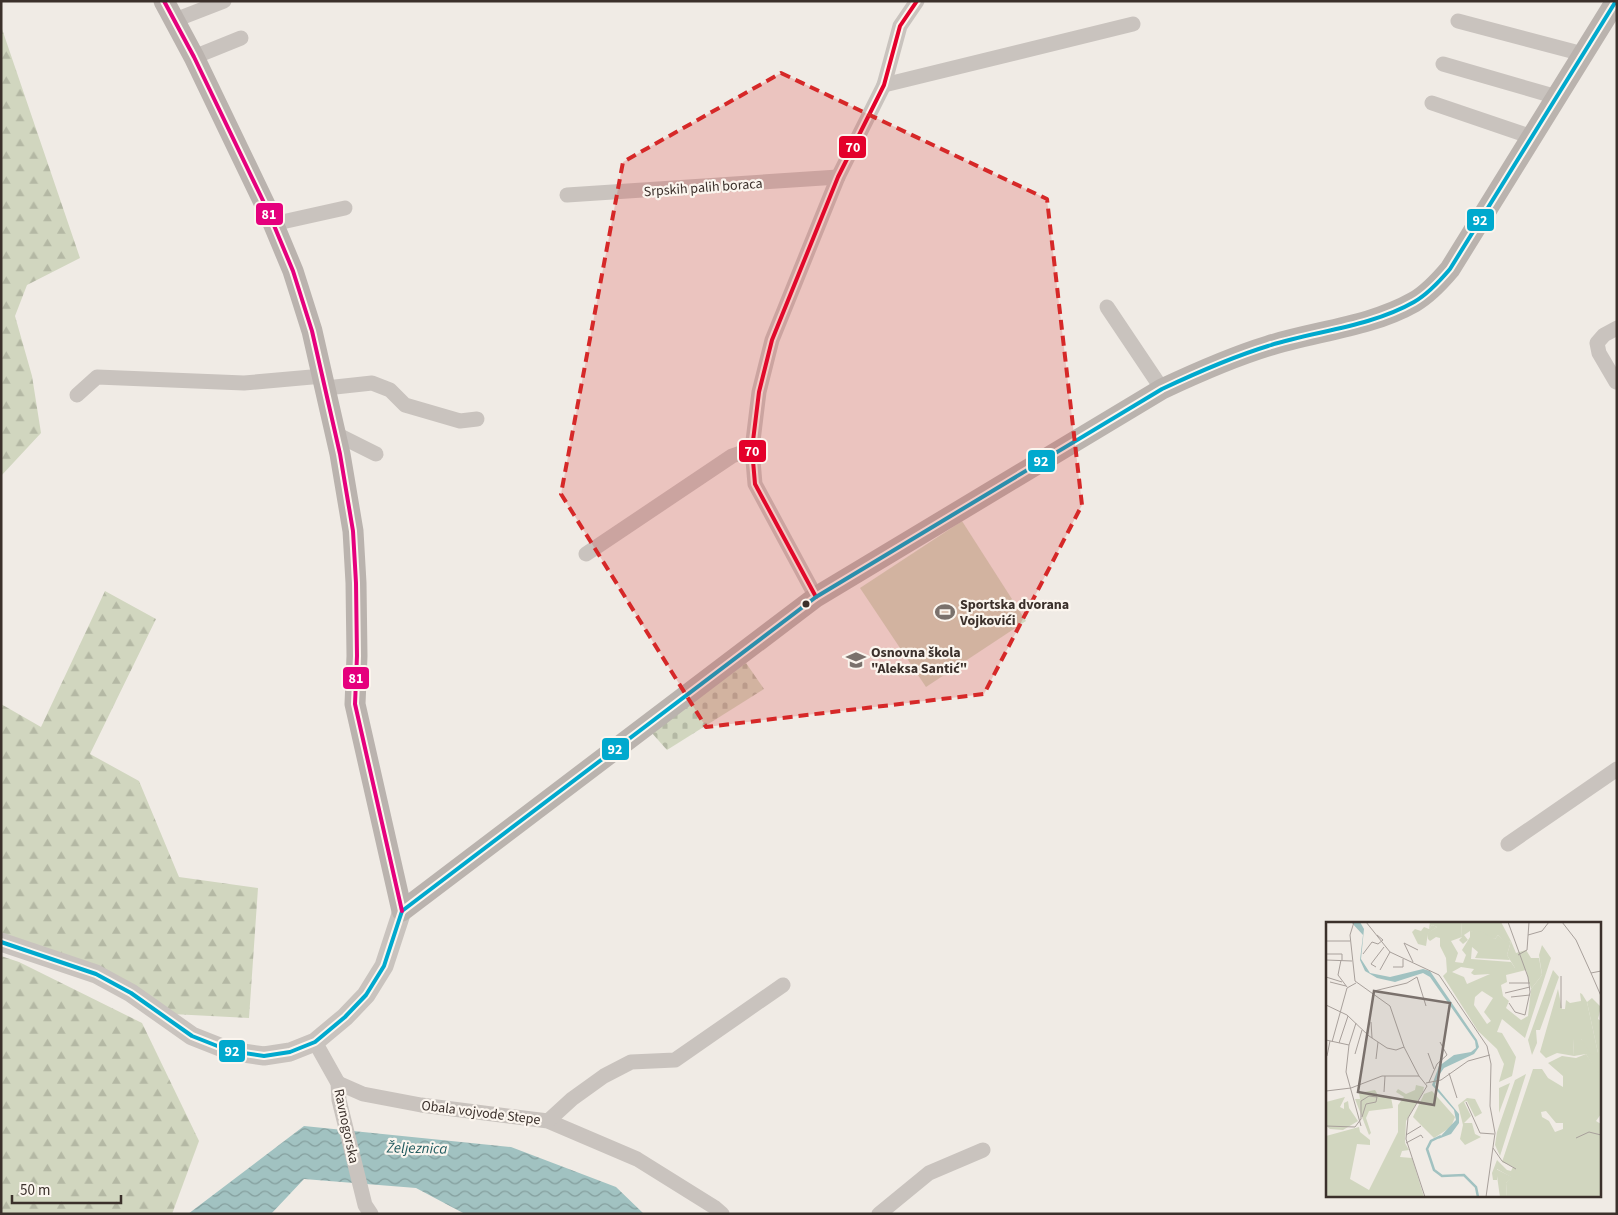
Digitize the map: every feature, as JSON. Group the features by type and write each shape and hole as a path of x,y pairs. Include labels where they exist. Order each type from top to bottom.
{"main road":[{"path":"164,1 181,17 194,57 273,224 296,279 312,331 336,434 353,531 357,656 355,704 402,911 816,597 1162,389 1201,371 1268,346 1388,314 1414,302 1433,288 1450,269 1616,1"}],"street":[{"path":"181,17 197,1"},
{"path":"181,17 224,1"},
{"path":"816,597 755,484 752,449 759,392 772,340 838,177 884,84 900,26 917,1"},
{"path":"1458,21 1583,54"},
{"path":"884,84 1133,24"},
{"path":"194,57 241,38"},
{"path":"1443,64 1557,97"},
{"path":"1432,103 1532,138"},
{"name":"Srpskih palih boraca","path":"567,195 838,177"},
{"path":"273,224 345,208"},
{"path":"1107,307 1162,389"},
{"path":"1616,382 1599,353 1597,343 1604,335 1617,328"},
{"path":"217,371 244,383"},
{"path":"77,395 97,376 244,383 372,383 390,390 404,406 460,421 477,419"},
{"path":"336,434 376,454"},
{"path":"586,554 732,456 752,449"},
{"path":"1508,844 1617,769"},
{"path":"1,942 96,974 131,993 192,1036 230,1051 264,1056 290,1052 315,1042 345,1017 366,995 384,966 402,911"},
{"path":"548,1121 604,1076 631,1062 675,1060 783,985"},
{"name":"Ravnogorska","path":"315,1042 338,1083 339,1100 368,1209"},
{"name":"Obala vojvode Stepe","path":"338,1083 363,1094 548,1121 637,1158 722,1214"},
{"path":"879,1214 929,1172 983,1150"}],"highlighted area":[{"path":"781,73 1047,199 1082,505 984,694 706,727 561,494 623,162"}],"green space":[{"path":"1,26 80,258 27,285 15,316 32,376 41,433 1,476"},
{"path":"962,521 1026,621 926,687 860,588"},
{"path":"105,591 156,619 90,754 139,781 179,877 258,888 249,1018 172,1014 1,938 1,704 41,727"},
{"path":"746,663 764,689 667,750 651,732"},
{"path":"1,956 19,962 142,1023 199,1141 172,1214 1,1214"}],"water":[{"name":"Željeznica","path":"304,1126 511,1147 616,1187 644,1214 465,1214 416,1188 304,1179 271,1214 188,1214"}],"transit line":[{"name":"81","path":"164,1 194,57 268,211 293,271 312,331 340,454 353,531 357,656 355,704 402,911"},
{"name":"70","path":"816,597 755,484 752,449 759,392 772,340 838,177 884,85 900,26 917,1"},
{"name":"92","path":"1,942 96,974 131,993 192,1036 230,1051 264,1056 290,1052 315,1042 345,1017 366,995 384,966 402,911 816,597 1162,389 1255,350 1379,317 1414,302 1424,295 1450,269 1616,1"}],"place":[{"name":"Sportska dvorana Vojkovići","path":"945,612"},
{"name":"Osnovna škola \"Aleksa Santić\"","path":"856,660"}]}
